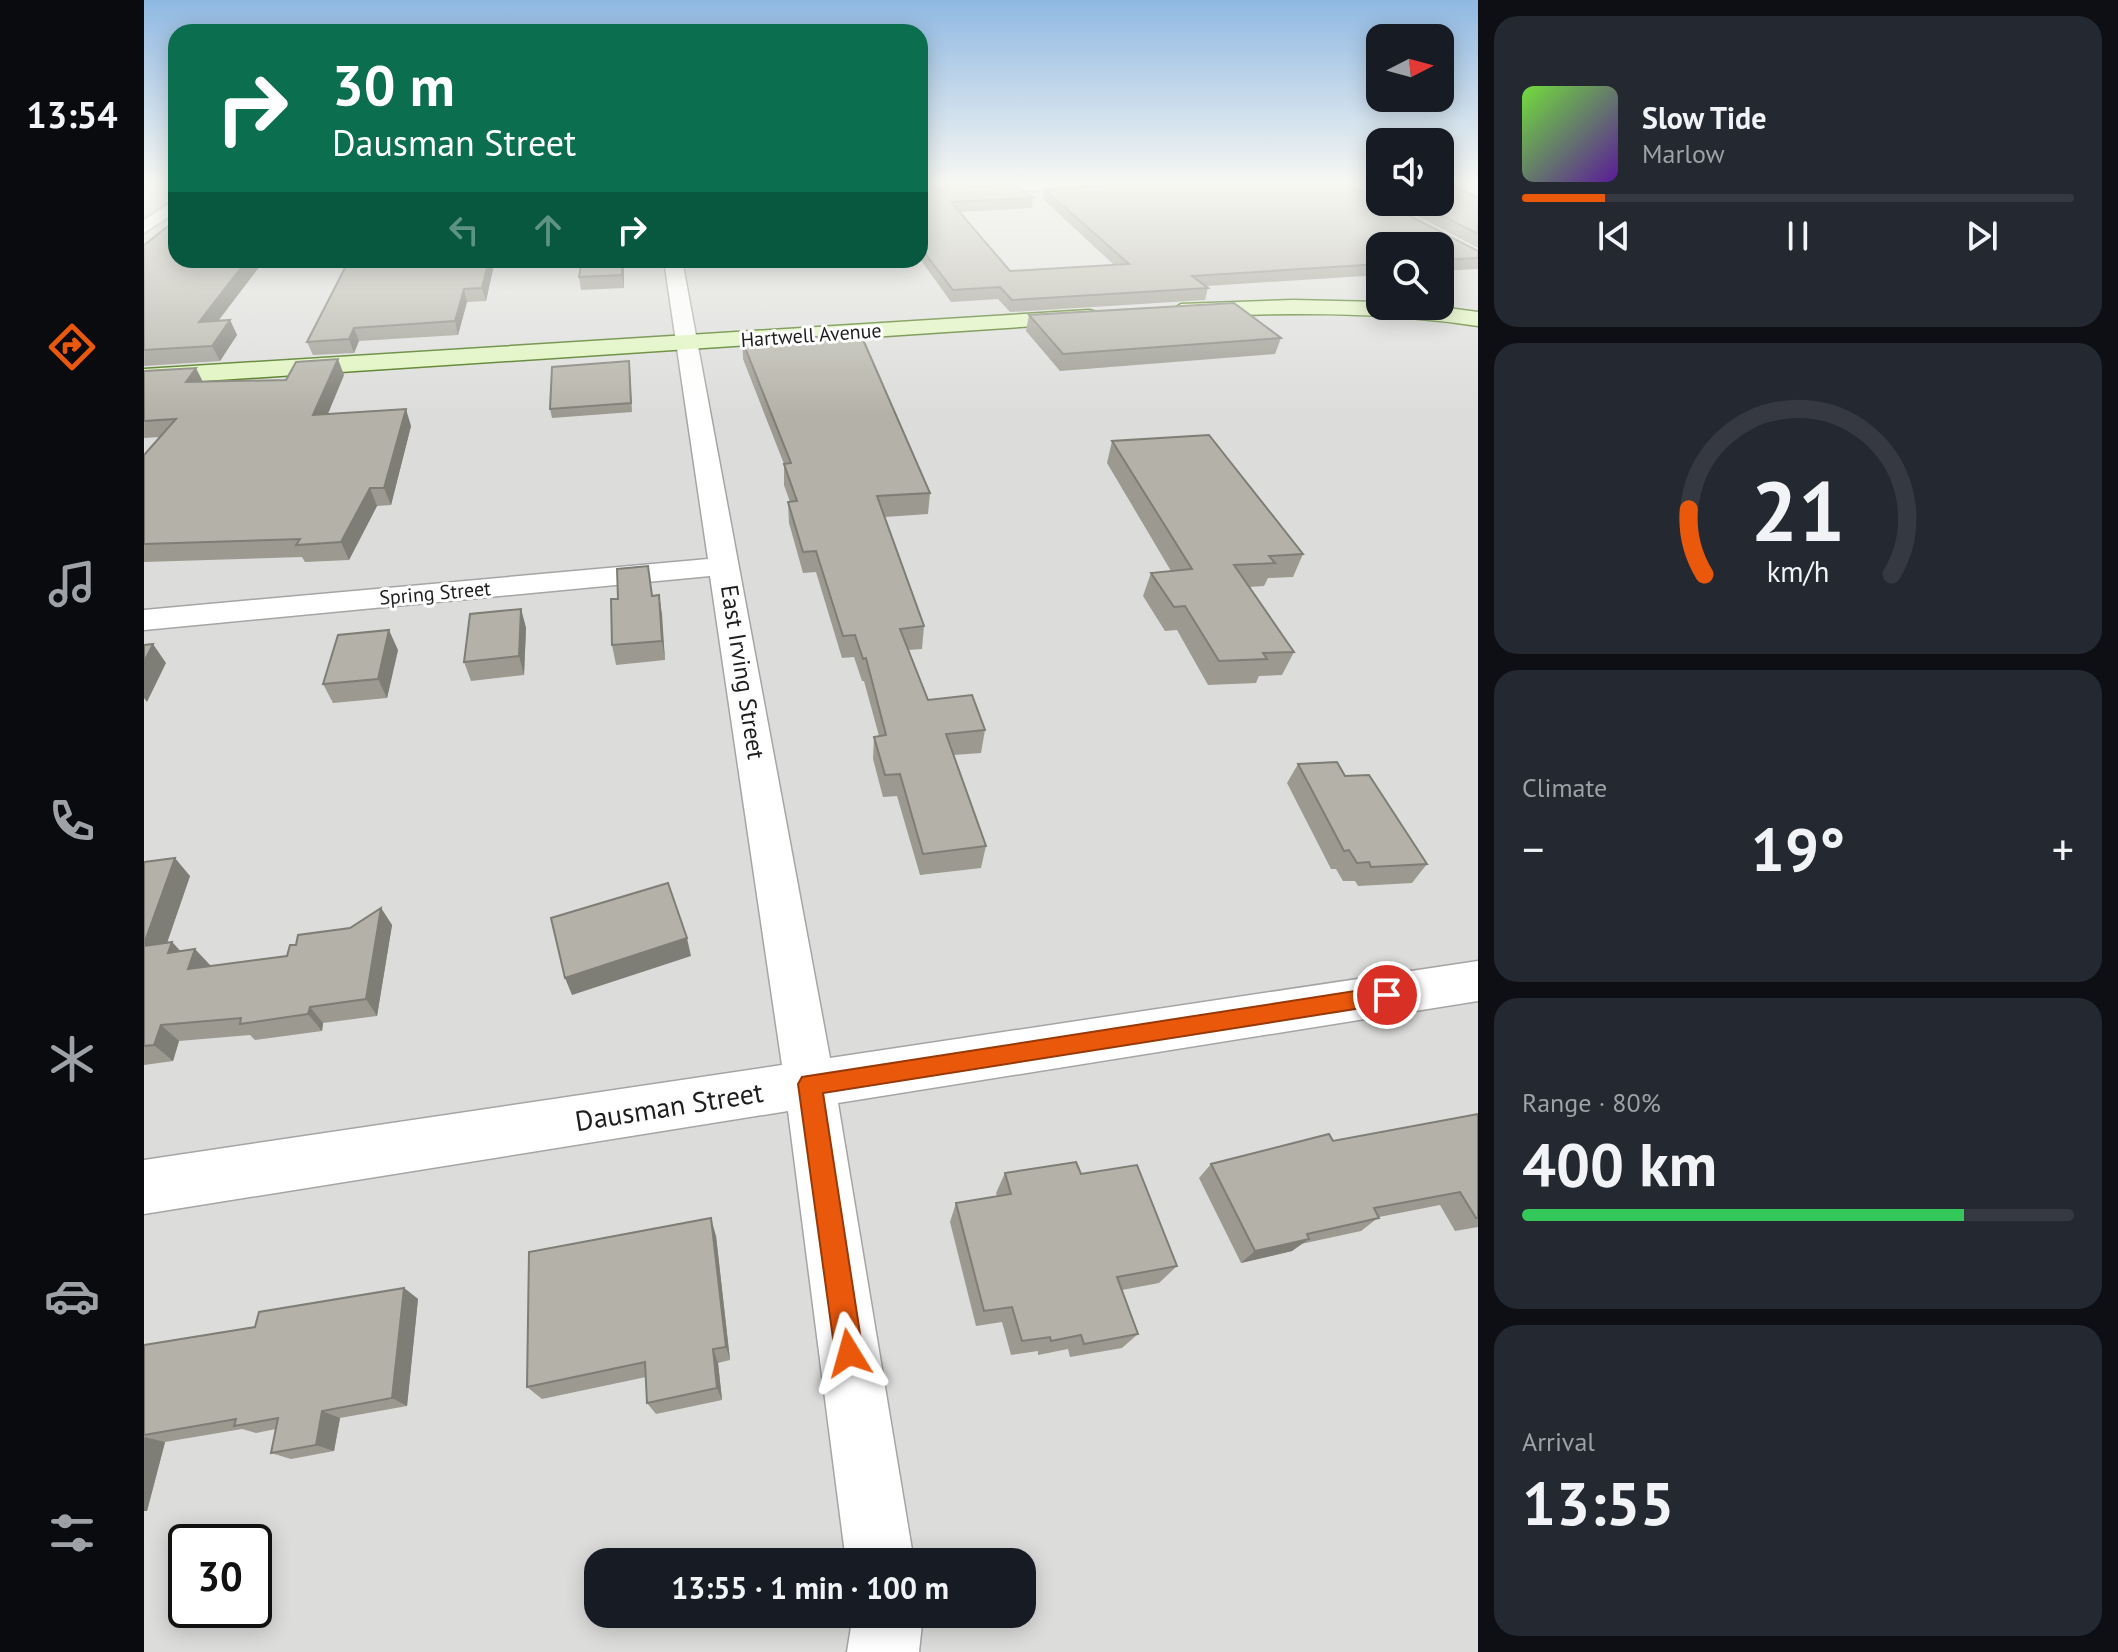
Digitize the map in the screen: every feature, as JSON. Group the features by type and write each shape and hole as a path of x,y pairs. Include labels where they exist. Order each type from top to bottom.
{"street":[{"name":"East Irving Street","path":"674,268 810,1084 878,1548"},
{"path":"1154,313 1349,305 1411,309 1478,319"},
{"name":"Hartwell Avenue","path":"144,377 1107,316"},
{"name":"Spring Street","path":"144,620 726,566"},
{"name":"Dausman Street","path":"144,1187 1478,981"},
{"path":"883,1652 886,1628"}],"shaded area":[{"path":"144,260 168,260 168,268 928,268 928,260 1366,260 1366,320 1454,320 1454,260 1478,260 1478,1652 144,1652"}],"building":[{"path":"144,260 168,260 168,268 241,268 199,322 230,320 212,346 144,350"},
{"path":"930,260 1001,260 1010,271 1129,264 1125,260 1366,260 1366,265 1192,276 1208,288 1012,300 1000,287 953,290"},
{"path":"345,268 487,268 482,288 464,289 455,321 354,328 349,339 307,342"},
{"path":"581,268 622,268 622,275 579,277"},
{"path":"1234,303 1281,338 1063,354 1029,315"},
{"path":"861,335 930,493 877,496 924,626 900,629 928,700 972,695 985,730 946,734 986,846 923,854 900,774 885,775 874,737 886,735 866,658 863,659 855,635 843,636 816,551 803,552 788,502 797,501 784,464 791,463 742,340"},
{"path":"338,359 313,415 406,409 384,488 370,488 341,542 296,545 300,539 144,544 144,455 176,419 144,421 144,371 196,368 186,382 286,380 296,362"},
{"path":"629,361 631,403 550,409 552,367"},
{"path":"1209,435 1303,554 1269,556 1275,563 1234,565 1294,652 1263,653 1267,659 1219,661 1185,606 1174,607 1151,573 1192,569 1112,441"},
{"path":"648,566 652,596 659,595 662,641 612,645 611,599 618,599 617,569"},
{"path":"521,609 519,656 464,662 470,614"},
{"path":"389,630 378,679 323,684 338,635"},
{"path":"153,644 144,662 144,645"},
{"path":"1337,762 1345,776 1369,775 1427,864 1371,867 1369,862 1357,863 1349,850 1344,851 1298,764"},
{"path":"175,858 144,944 144,862"},
{"path":"668,883 687,938 565,978 551,918"},
{"path":"381,908 366,999 310,1007 308,1014 240,1024 241,1018 161,1025 154,1045 144,1046 144,946 172,942 168,953 195,949 188,969 287,956 290,945 296,945 298,935 350,928"},
{"path":"1478,1114 1478,1218 1460,1192 1374,1208 1379,1218 1307,1234 1309,1239 1255,1251 1211,1164 1329,1134 1333,1141"},
{"path":"1076,1162 1081,1174 1137,1165 1177,1266 1117,1277 1138,1334 1084,1344 1081,1335 1051,1341 1050,1337 1022,1341 1012,1307 984,1311 956,1203 1011,1194 1005,1173"},
{"path":"711,1218 726,1347 713,1349 717,1388 647,1403 645,1362 527,1387 529,1252"},
{"path":"404,1288 392,1398 322,1411 316,1445 271,1453 278,1418 234,1426 236,1419 144,1435 144,1345 255,1327 259,1312"}],"route":[{"path":"849,1353 810,1084 1387,995"}]}
